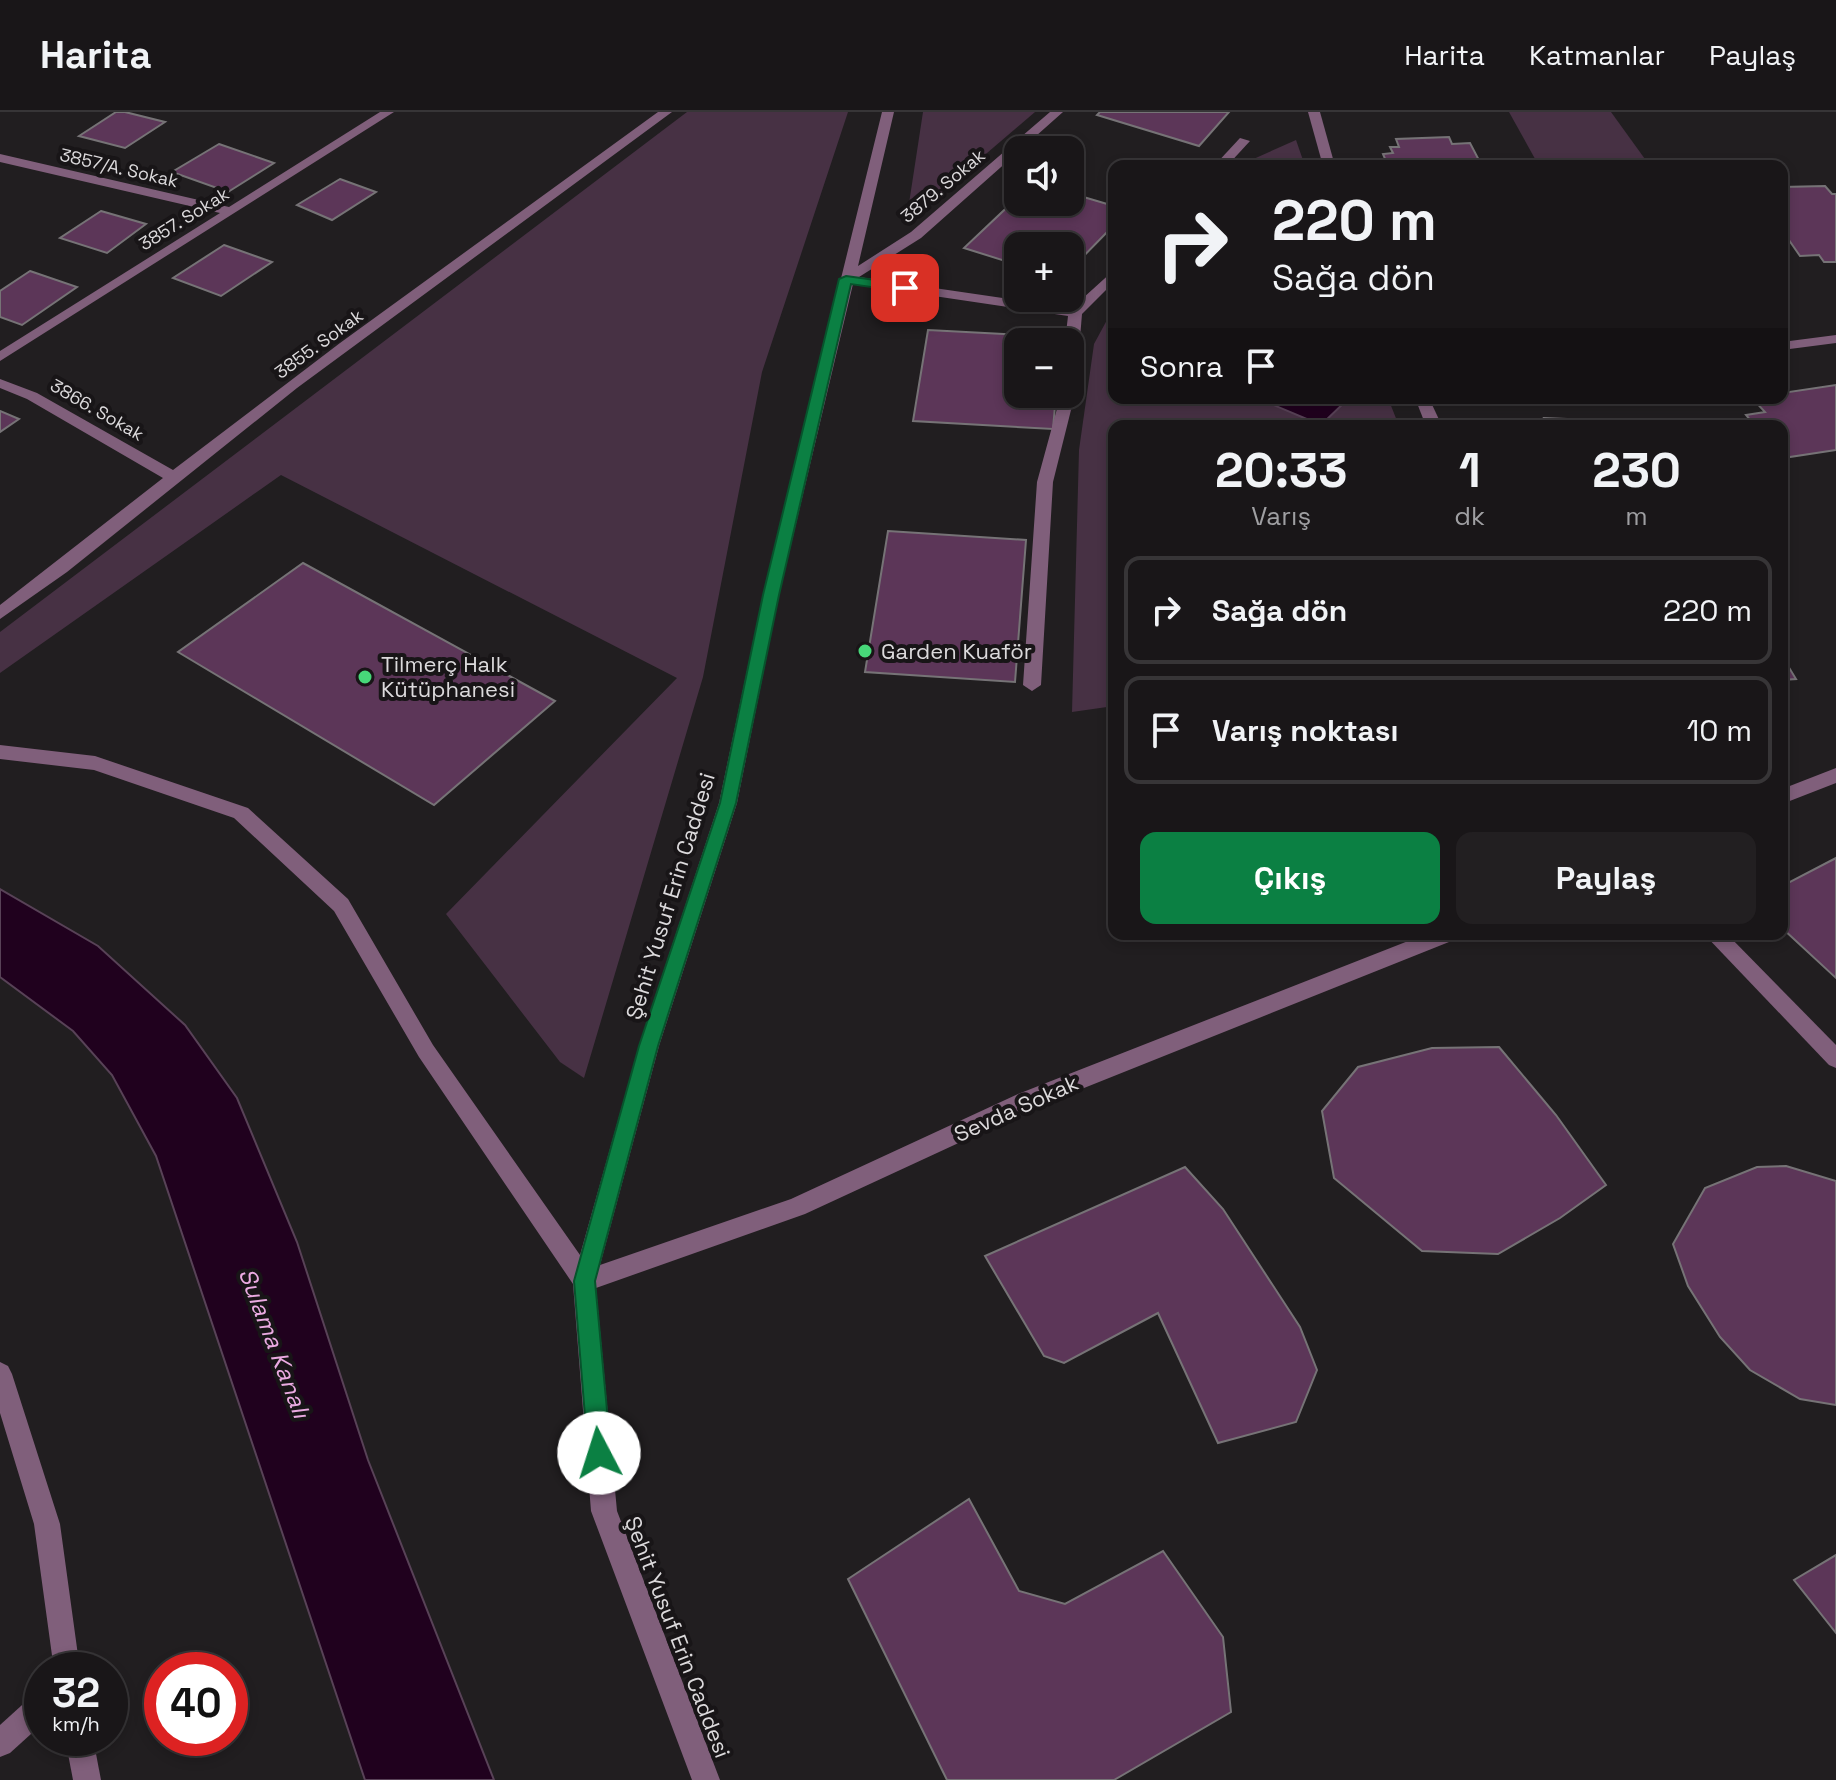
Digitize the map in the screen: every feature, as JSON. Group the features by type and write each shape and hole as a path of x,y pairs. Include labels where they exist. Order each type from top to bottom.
{"street":[{"name":"3857. Sokak","path":"0,357 388,112"},
{"name":"3855. Sokak","path":"0,613 55,576 172,476 666,112"},
{"name":"Şehit Yusuf Erin Caddesi","path":"706,1780 604,1511 584,1281 649,1046 728,803 771,595 888,112"},
{"name":"3879. Sokak","path":"846,279 916,235 1057,112"},
{"path":"1314,112 1327,160"},
{"path":"1226,160 1244,141"},
{"name":"3857/A. Sokak","path":"0,158 230,211"},
{"path":"846,279 1075,313"},
{"path":"1074,328 1075,313 1108,280"},
{"path":"1788,345 1836,339"},
{"name":"3866. Sokak","path":"0,383 32,396 172,476"},
{"path":"1032,685 1045,482 1064,408"},
{"path":"0,752 95,763 241,813 341,905 426,1051 584,1281"},
{"path":"1788,795 1836,775"},
{"name":"Sevda Sokak","path":"584,1281 797,1207 1026,1101 1432,940"},
{"path":"1720,940 1836,1059"},
{"path":"0,1374 47,1524 65,1652"},
{"path":"0,1743 24,1722"},
{"path":"82,1756 87,1780"}],"shaded area":[{"path":"687,112 848,112 762,372 703,677 584,1078 560,1062 446,914 677,678 281,475 0,673 0,632"},
{"path":"923,112 1035,112 918,212 908,210"},
{"path":"1509,112 1611,112 1646,160 1536,160"},
{"path":"1296,140 1303,160 1251,160"},
{"path":"1108,318 1108,404 1390,404 1397,420 1108,420 1108,707 1072,712 1079,450 1094,344"}],"water":[{"path":"1271,404 1343,404 1326,420 1309,420"},
{"name":"Sulama Kanalı","path":"0,889 98,946 185,1025 237,1098 297,1242 368,1460 494,1780 365,1780 156,1156 112,1075 73,1031 0,977"}],"building":[{"path":"116,112 165,122 125,148 79,136"},
{"path":"1100,112 1229,112 1199,146 1097,115"},
{"path":"1449,137 1452,144 1470,143 1479,160 1386,160 1383,154 1393,153 1390,147 1399,147 1396,139"},
{"path":"219,144 274,163 228,192 172,172"},
{"path":"340,179 376,192 332,220 297,205"},
{"path":"1825,186 1836,194 1836,262 1824,262 1819,255 1800,256 1788,239 1788,187"},
{"path":"1084,197 1108,204 1108,231 1084,256 1084,232 1004,232 1004,261 964,248 1004,210 1004,216 1084,216"},
{"path":"101,211 146,224 107,253 60,238"},
{"path":"224,245 272,262 221,296 173,278"},
{"path":"30,271 77,287 22,325 0,317 0,291"},
{"path":"928,330 1004,334 1004,408 1055,408 1053,429 913,421"},
{"path":"1836,385 1836,450 1788,457 1788,420 1750,420 1746,415 1765,412 1758,404 1788,404 1788,392"},
{"path":"0,411 19,419 0,432"},
{"path":"1544,418 1590,420 1545,420"},
{"path":"888,531 1026,540 1015,682 865,672"},
{"name":"Tilmerç Halk Kütüphanesi","path":"303,563 555,701 434,805 178,652"},
{"path":"1788,666 1796,679 1788,680"},
{"path":"1836,858 1836,978 1788,934 1788,883"},
{"path":"1499,1047 1556,1115 1606,1185 1560,1218 1498,1254 1422,1251 1334,1178 1322,1111 1358,1067 1432,1048"},
{"path":"1786,1166 1836,1181 1836,1405 1800,1399 1750,1370 1720,1337 1688,1286 1673,1244 1705,1188 1757,1167"},
{"path":"1185,1167 1223,1209 1300,1327 1317,1370 1296,1422 1218,1443 1158,1313 1064,1363 1044,1356 985,1256"},
{"path":"969,1499 1019,1591 1065,1604 1163,1551 1223,1637 1231,1712 1114,1780 947,1780 848,1579"},
{"path":"1836,1555 1836,1633 1794,1580"}],"place":[{"name":"Garden Kuaför","path":"865,651"},
{"name":"Tilmerç Halk Kütüphanesi","path":"365,677"}],"route":[{"path":"599,1453 584,1281 649,1046 728,803 771,595 846,279 905,288"}]}
